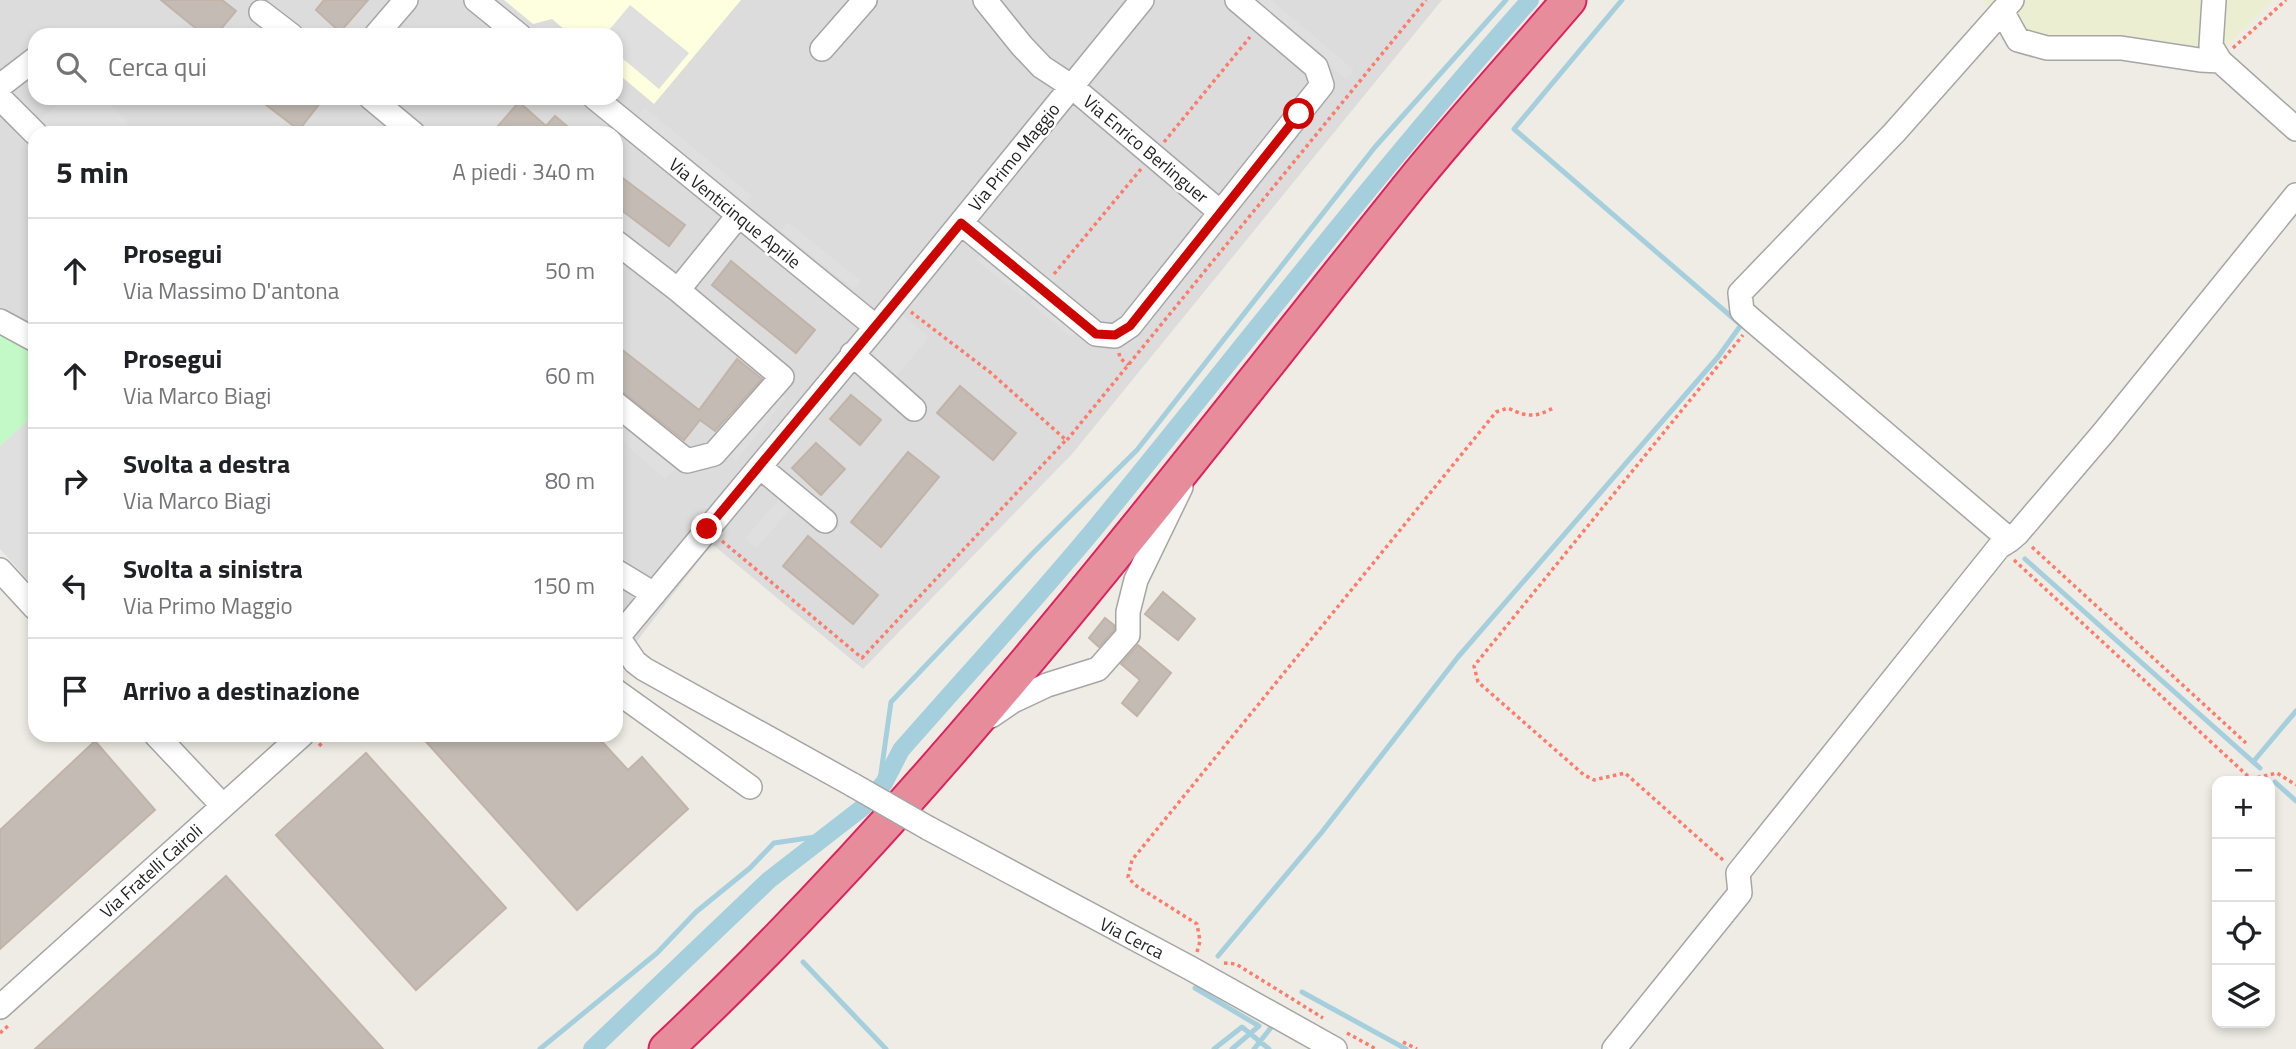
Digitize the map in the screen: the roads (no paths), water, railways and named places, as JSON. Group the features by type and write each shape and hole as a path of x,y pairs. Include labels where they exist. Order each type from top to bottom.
{"highway":[{"path":"666,1049 723,996 808,908 965,733 1189,464 1413,182 1569,0"}],"street":[{"path":"382,28 406,0"},
{"path":"476,0 510,28"},
{"path":"822,49 865,0"},
{"name":"Via Enrico Berlinguer","path":"985,0 1042,67 1071,86 1220,212"},
{"name":"Via Primo Maggio","path":"623,630 876,327 1142,0"},
{"path":"961,223 1096,334 1115,335 1130,326 1322,85 1316,67 1237,0"},
{"path":"2214,0 2211,46 2220,61 2296,129"},
{"path":"2007,6 2018,40 2047,48 2121,48 2220,61"},
{"path":"2007,6 1894,133 1740,293 1742,311 2009,540"},
{"path":"261,12 282,28"},
{"path":"0,86 28,64"},
{"path":"0,99 28,126"},
{"path":"379,105 405,126"},
{"name":"Via Venticinque Aprile","path":"603,105 876,327"},
{"path":"1614,1049 1740,894 1738,873 2009,540 2104,432 2296,195"},
{"path":"678,290 738,216"},
{"path":"623,247 782,377 714,454 687,461 623,410"},
{"path":"0,321 28,336"},
{"path":"852,354 914,409"},
{"path":"965,733 1013,701 1047,685 1098,669 1128,635 1128,612 1136,580 1177,499 1189,464"},
{"path":"760,467 825,521"},
{"path":"0,570 28,595"},
{"path":"623,575 654,594"},
{"name":"Via Cerca","path":"623,645 635,662 645,669 928,828 1335,1049"},
{"path":"623,696 750,787"},
{"path":"163,742 223,806"},
{"name":"Via Fratelli Cairoli","path":"0,1007 294,742"}],"waterway":[{"path":"872,789 880,780 891,702 1032,554 1137,450 1375,147 1506,0"},
{"path":"592,1049 769,880 862,808 884,783 901,750 1096,527 1364,195 1530,0"},
{"path":"1218,956 1322,832 1458,657 1718,357 1741,325 1514,129 1622,0"},
{"path":"2025,559 2260,768"},
{"path":"2253,762 2296,711"},
{"path":"2275,782 2296,801"},
{"path":"540,1049 657,953 696,912 750,868 774,843 815,837 863,799"},
{"path":"803,962 886,1049"},
{"path":"1195,988 1259,1026 1232,1049"},
{"path":"1302,992 1406,1049"},
{"path":"1254,1049 1273,1025"},
{"path":"1214,1049 1242,1027 1269,1049"}]}
